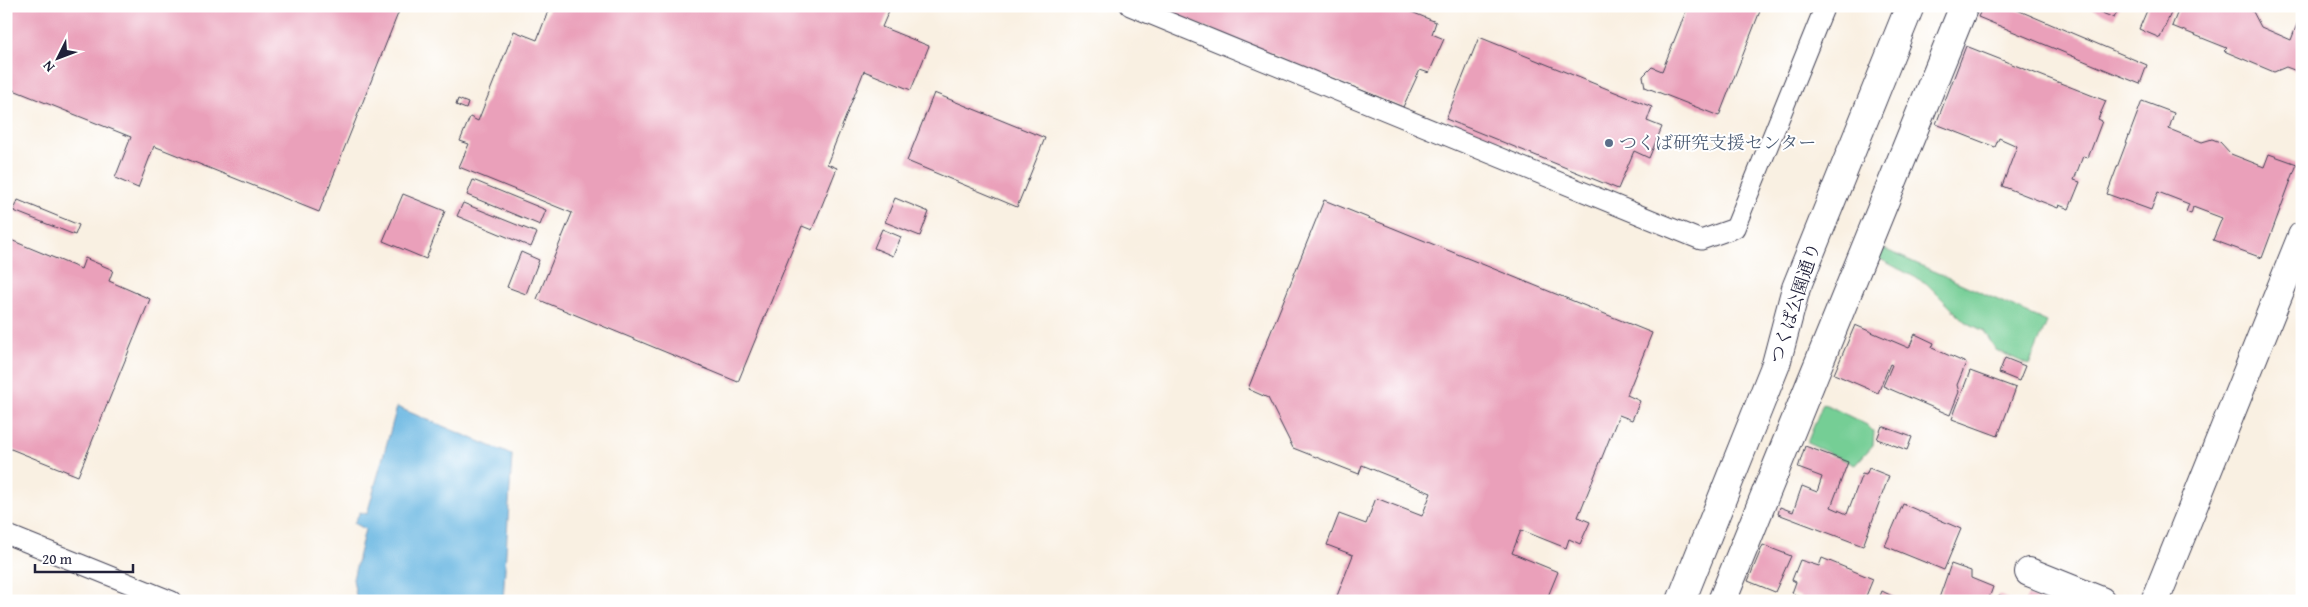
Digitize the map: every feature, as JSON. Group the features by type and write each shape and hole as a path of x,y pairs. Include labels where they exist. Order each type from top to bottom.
{"street":[{"name":"つくば公園通り","path":"1682,601 1776,364 1796,288 1910,6"},
{"path":"1722,601 1964,6"},
{"path":"2155,601 2302,236"},
{"path":"2029,572 2101,601"}],"lane":[{"path":"1130,6 1701,240 1735,228 1825,6"},
{"path":"6,534 172,601"}],"green space":[{"path":"1884,249 2047,322 2029,365 1996,350 1984,331 1964,321 1926,283 1878,258"},
{"path":"1823,403 1867,425 1874,432 1873,445 1855,465 1807,443"}],"water":[{"path":"397,407 512,455 503,601 357,601 353,579 365,529 354,523 360,512 367,514"}],"building":[{"path":"6,6 401,6 319,212 154,146 138,188 115,178 131,137 6,87"},
{"path":"550,6 891,6 882,27 929,46 911,90 864,71 827,164 837,168 812,230 802,226 738,382 537,299 572,213 459,167 469,144 460,141 470,117 478,121 514,31 537,40"},
{"path":"1173,6 1397,6 1436,22 1432,34 1444,39 1429,73 1420,70 1403,107 1170,13"},
{"path":"1688,6 1762,6 1719,116 1645,87 1643,76 1652,67 1662,71"},
{"path":"1983,6 2008,6 2147,65 2140,84 1978,17"},
{"path":"2094,6 2120,6 2114,18 2093,9"},
{"path":"2149,6 2174,6 2160,38 2139,29"},
{"path":"2180,6 2250,6 2261,27 2291,40 2299,19 2302,20 2302,73 2286,67 2274,72 2224,51 2227,48 2172,26"},
{"path":"1479,37 1652,107 1647,121 1662,127 1649,158 1634,151 1618,189 1446,119"},
{"path":"1966,46 2106,101 2098,119 2102,121 2088,158 2083,156 2074,180 2080,182 2069,209 2059,205 2058,208 2002,186 2017,146 1999,138 1995,147 1936,124"},
{"path":"934,93 1045,138 1017,207 907,161"},
{"path":"458,99 468,103 466,109 456,105"},
{"path":"2142,101 2174,113 2169,129 2202,142 2212,139 2220,142 2231,154 2264,167 2269,154 2297,164 2262,258 2213,240 2222,218 2193,207 2191,214 2186,212 2189,204 2158,192 2151,210 2107,194"},
{"path":"473,180 546,210 540,225 467,195"},
{"path":"403,194 445,211 426,259 383,241"},
{"path":"895,198 929,212 920,236 885,222"},
{"path":"18,200 79,225 75,235 14,211"},
{"path":"1324,200 1652,333 1627,395 1640,401 1632,420 1619,415 1578,517 1590,522 1580,544 1569,539 1566,548 1521,530 1512,553 1558,572 1546,601 1335,601 1353,555 1327,545 1339,514 1366,524 1376,498 1422,516 1431,493 1362,465 1359,474 1293,448 1268,398 1248,389"},
{"path":"463,203 537,233 531,247 457,216"},
{"path":"882,229 901,237 893,256 874,248"},
{"path":"6,238 81,269 85,258 113,270 109,281 150,299 78,476 6,447"},
{"path":"521,252 539,260 526,294 507,287"},
{"path":"1855,325 1909,348 1915,334 1934,343 1932,348 1966,363 1957,385 1959,392 1950,415 1883,386 1892,365 1890,364 1878,393 1834,374"},
{"path":"2005,358 2025,366 2019,381 1999,373"},
{"path":"1970,371 2016,388 1998,436 1952,419"},
{"path":"1882,426 1912,437 1907,450 1877,439"},
{"path":"1805,446 1848,462 1831,507 1847,514 1862,474 1866,475 1869,468 1889,476 1863,546 1778,514 1780,507 1793,512 1802,486 1817,492 1822,477 1798,468"},
{"path":"1903,504 1961,529 1944,570 1885,546"},
{"path":"1763,545 1791,556 1775,592 1748,581"},
{"path":"1822,558 1873,579 1864,601 1799,601 1801,597 1792,593 1796,582 1792,580 1800,560 1819,566"},
{"path":"1951,564 1971,571 1971,578 1993,587 1988,601 1938,601"},
{"path":"1882,591 1902,601 1878,601"},
{"path":"1999,595 2012,601 1997,601"},
{"path":"2028,595 2041,601 2025,601"}],"place":[{"name":"つくば研究支援センター","path":"1609,143"}]}
